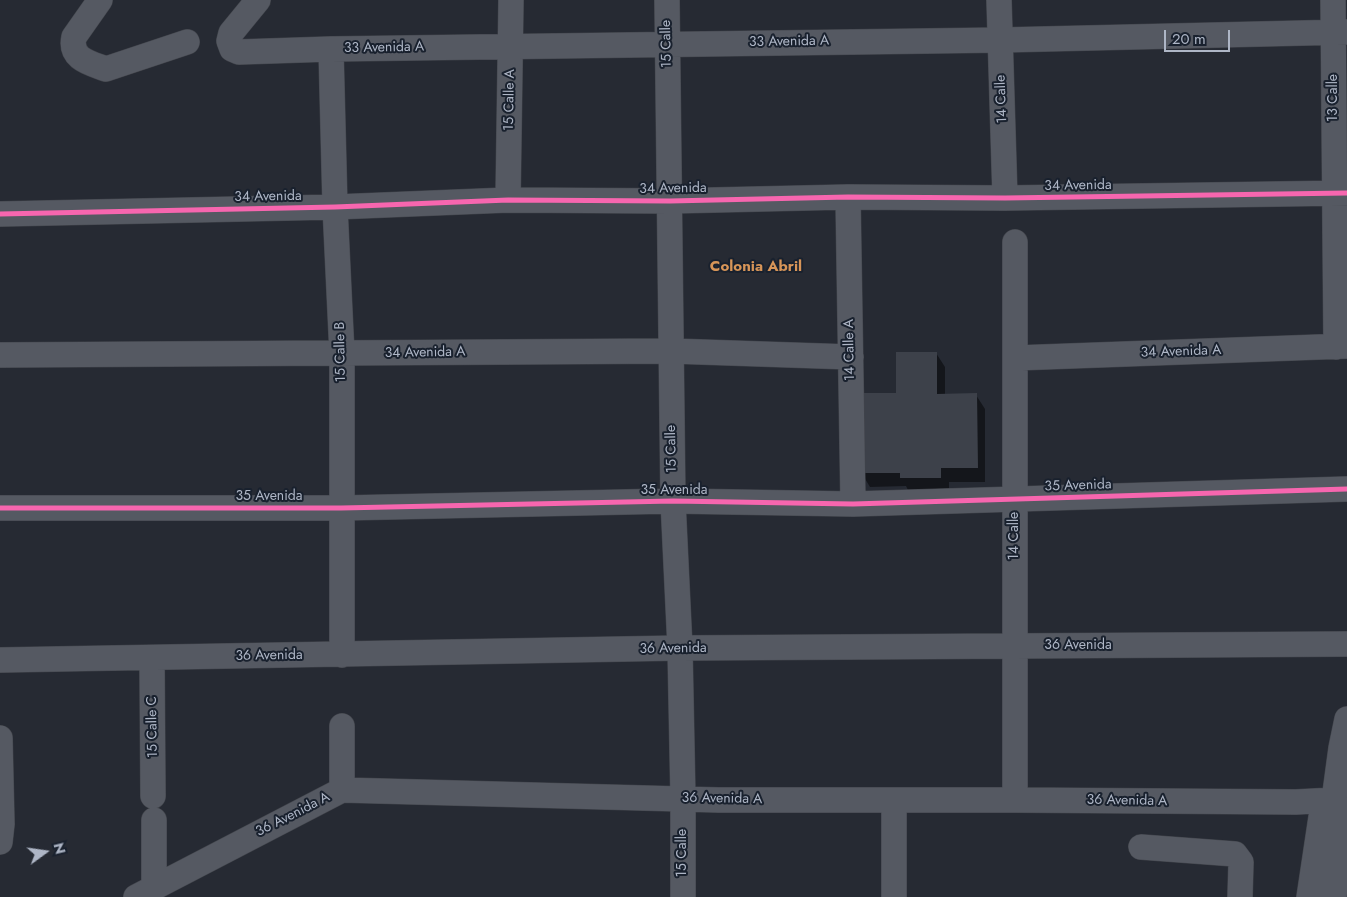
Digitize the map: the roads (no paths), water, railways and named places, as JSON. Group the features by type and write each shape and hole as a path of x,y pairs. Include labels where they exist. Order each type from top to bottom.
{"street":[{"path":"100,0 74,38 72,44 75,54 84,60 106,69 187,42"},
{"name":"33 Avenida A","path":"258,0 231,34 232,50 239,52 666,43 1001,40 1340,32"},
{"name":"15 Calle A","path":"508,200 511,0"},
{"name":"15 Calle","path":"667,0 666,43 670,201 673,501 680,648 683,897"},
{"name":"14 Calle","path":"999,0 1005,198"},
{"name":"13 Calle","path":"1333,0 1340,32 1341,346"},
{"name":"15 Calle B","path":"331,49 335,207 342,354 342,655"},
{"name":"34 Avenida","path":"0,214 335,207 508,200 670,201 848,197 1005,198 1341,193"},
{"name":"14 Calle A","path":"848,197 853,504"},
{"name":"14 Calle","path":"1015,242 1015,800"},
{"name":"34 Avenida A","path":"1015,358 1341,346"},
{"name":"34 Avenida A","path":"0,355 671,351 851,357"},
{"name":"35 Avenida","path":"0,508 342,508 673,501 853,504 1347,489"},
{"name":"36 Avenida","path":"0,660 680,648 1347,644"},
{"name":"15 Calle C","path":"145,892 154,808 152,658"},
{"path":"1309,897 1322,817 1334,800 1344,748 1347,719"},
{"path":"342,726 342,790"},
{"path":"0,738 2,824 0,842"},
{"name":"36 Avenida A","path":"145,892 342,790 683,799 1296,802 1334,800"},
{"path":"894,800 894,897"},
{"path":"1334,800 1344,818 1334,897"},
{"path":"1141,847 1235,854 1241,862 1240,897"}],"district":[{"name":"Colonia Abril","path":"756,267"}]}
